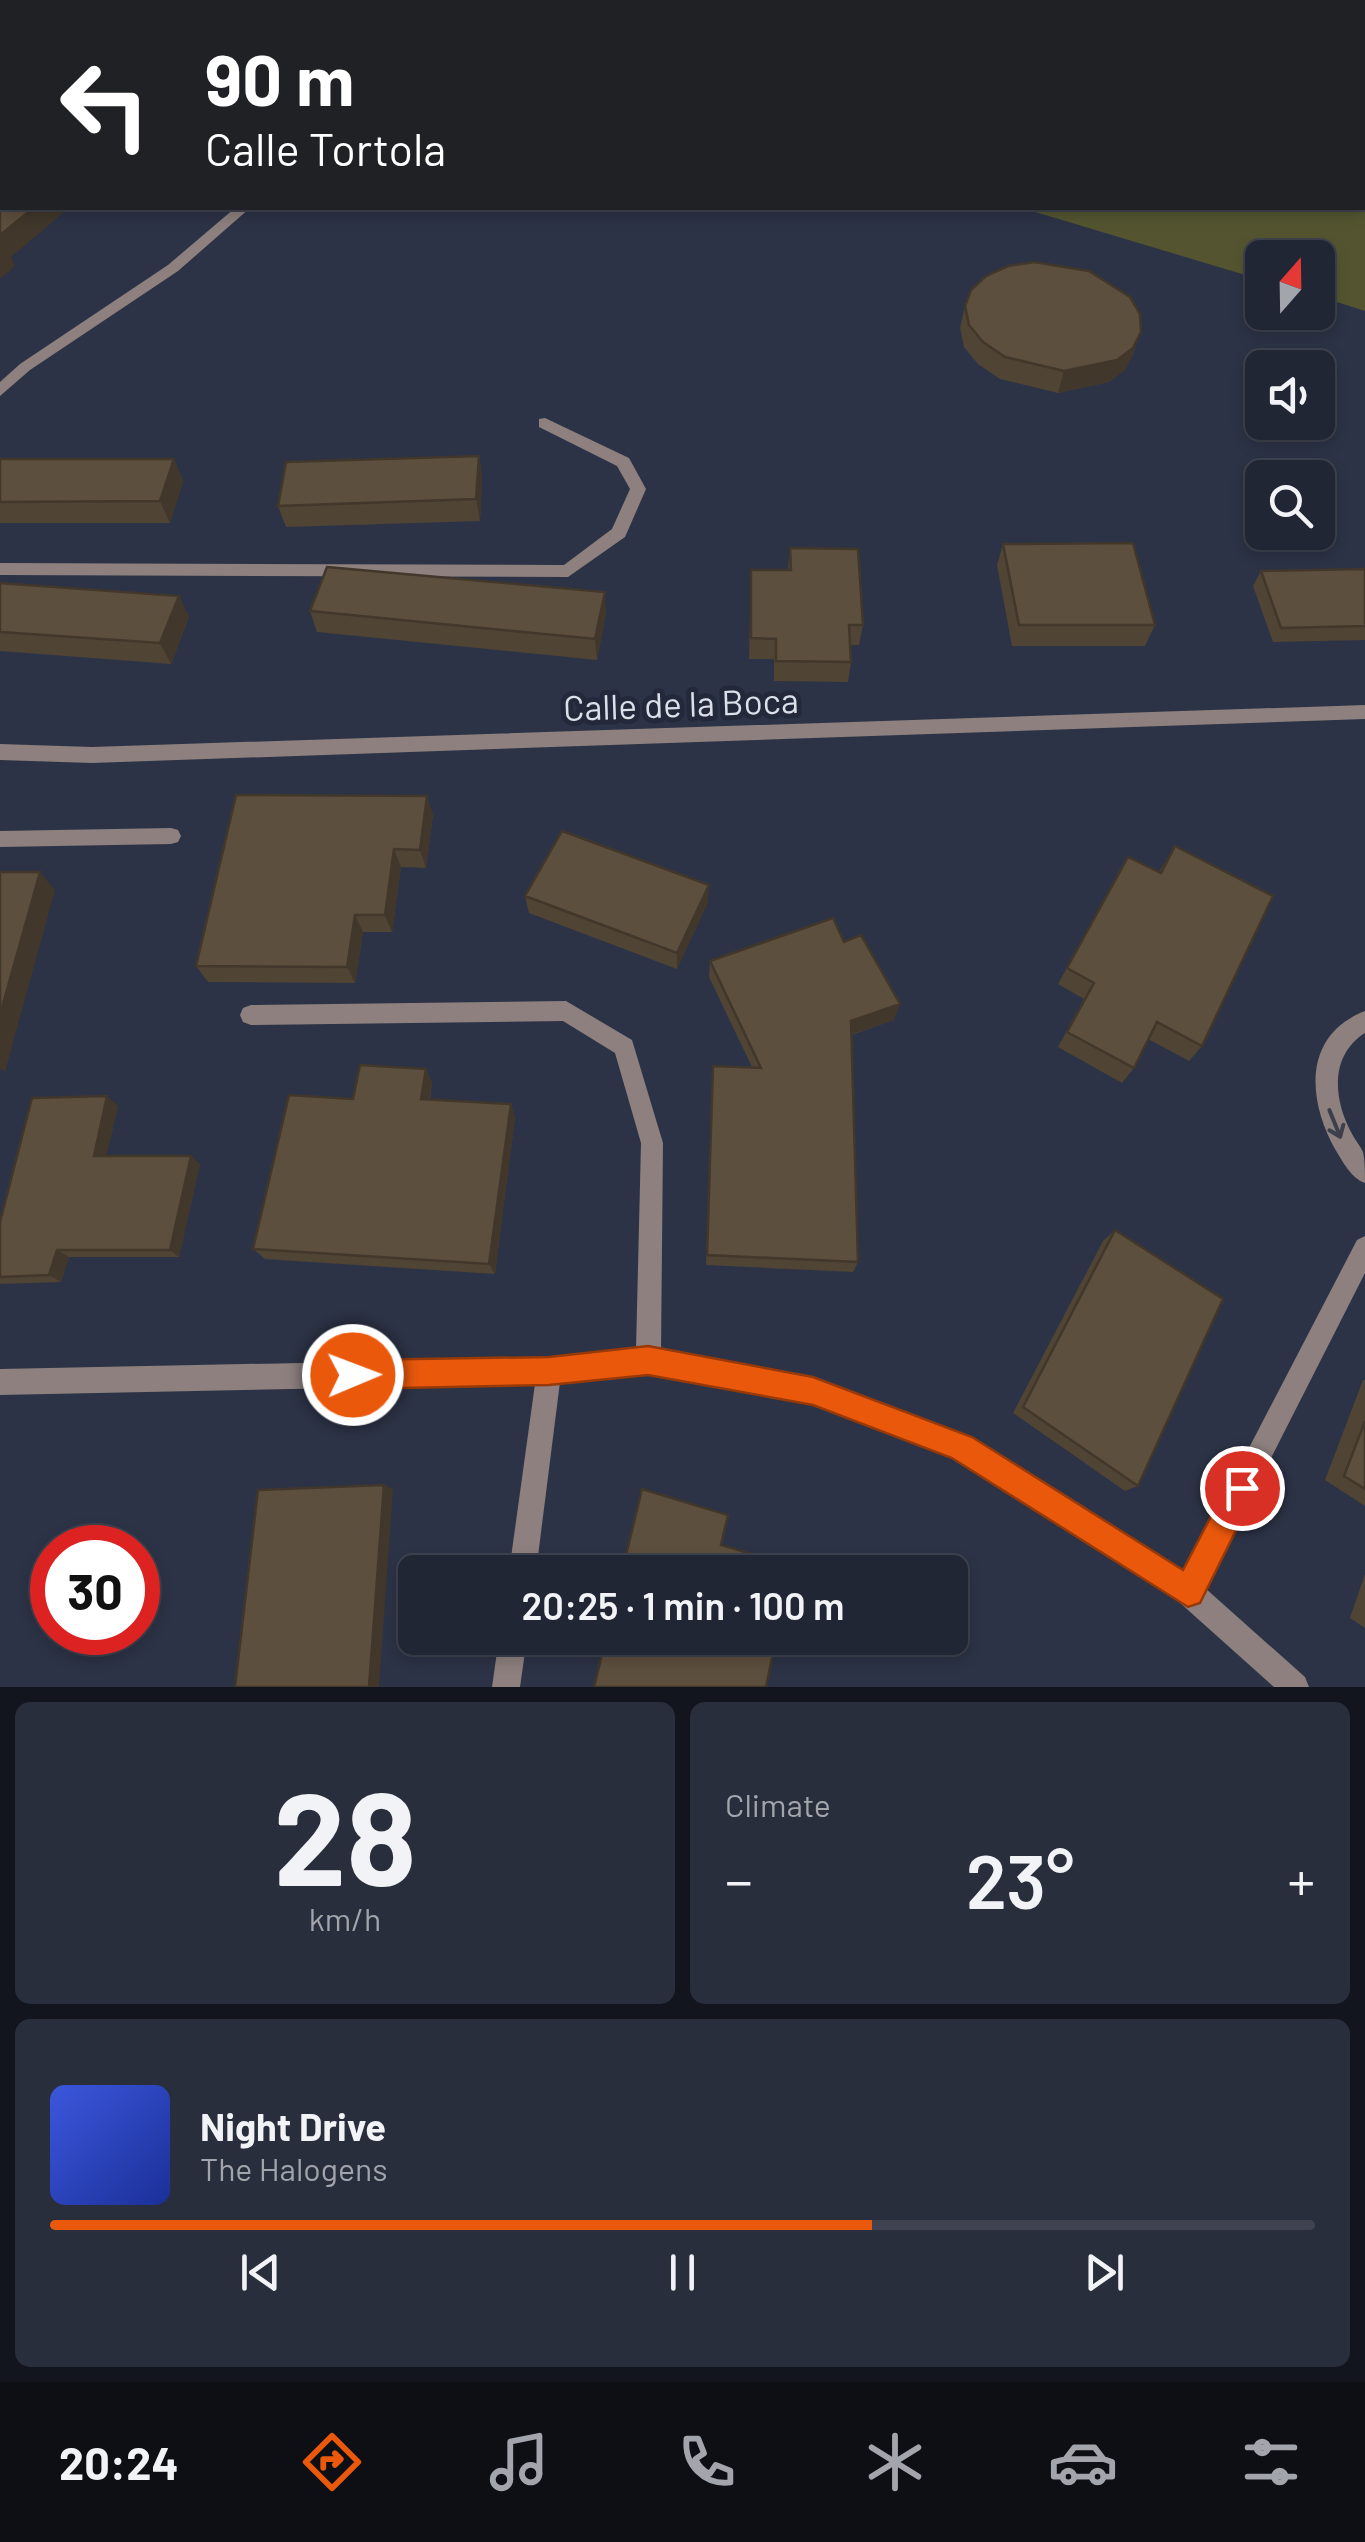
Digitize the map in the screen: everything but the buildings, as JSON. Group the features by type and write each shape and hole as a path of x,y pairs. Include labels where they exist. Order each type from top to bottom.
{"street":[{"path":"0,391 25,367 173,268 241,210"},
{"path":"0,569 568,571 619,533 638,489 623,462 545,424"},
{"name":"Calle de la Boca","path":"0,752 112,754 1365,712"},
{"path":"0,839 170,836"},
{"path":"251,1015 566,1011 624,1047 652,1143 648,1360"},
{"path":"1365,1020 1338,1043 1326,1070 1326,1101 1339,1136 1365,1172"},
{"path":"1188,1592 1365,1248"},
{"path":"0,1382 549,1371 648,1360 813,1391 962,1447 1188,1592 1295,1687"},
{"path":"524,1555 549,1371"},
{"path":"506,1687 511,1655"}],"green space":[{"path":"1029,210 1365,210 1365,311 1335,301 1335,240 1245,240 1245,275"}],"route":[{"path":"353,1375 549,1371 648,1360 813,1391 962,1447 1188,1592 1242,1488"}]}
